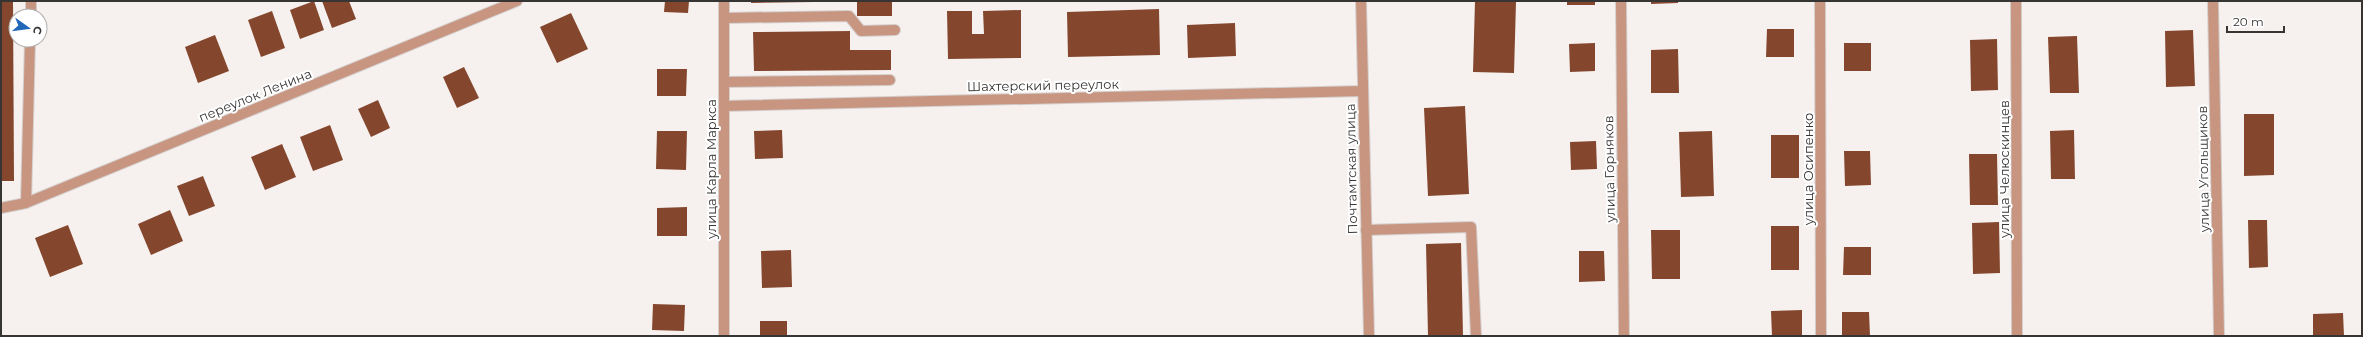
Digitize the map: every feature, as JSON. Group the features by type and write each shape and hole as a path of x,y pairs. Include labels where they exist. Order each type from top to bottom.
{"street":[{"name":"переулок Ленина","path":"1,208 26,203 517,1"},
{"name":"улица Карла Маркса","path":"724,1 724,336"},
{"name":"Почтамтская улица","path":"1361,1 1369,336"},
{"name":"улица Горняков","path":"1621,1 1624,336"},
{"name":"улица Осипенко","path":"1820,1 1821,336"},
{"name":"улица Челюскинцев","path":"2016,1 2017,336"},
{"name":"улица Угольщиков","path":"2214,1 2219,336"},
{"path":"724,18 849,16 861,31 895,30"},
{"path":"26,203 30,48"},
{"path":"724,82 890,80"},
{"name":"Шахтерский переулок","path":"724,106 1362,90"},
{"path":"1366,230 1471,227 1476,336"}],"building":[{"path":"1,1 13,1 13,8 8,8 8,48 13,48 14,181 1,181"},
{"path":"314,1 324,30 300,39 290,10"},
{"path":"322,1 349,1 356,19 332,28"},
{"path":"665,1 689,1 688,13 664,12"},
{"path":"751,1 814,1 814,2 751,3"},
{"path":"857,1 892,1 892,16 857,16"},
{"path":"1475,1 1516,2 1514,73 1473,72"},
{"path":"1567,1 1595,1 1595,5 1567,5"},
{"path":"1651,1 1678,1 1678,3 1651,4"},
{"path":"1159,9 1160,55 1068,57 1067,12"},
{"path":"1021,10 1021,58 948,59 947,11 972,11 972,34 984,34 983,11"},
{"path":"272,11 285,48 261,57 248,20"},
{"path":"571,13 588,49 557,63 540,27"},
{"path":"1235,23 1236,56 1188,58 1187,25"},
{"path":"1767,29 1794,29 1794,57 1766,57"},
{"path":"2193,30 2195,86 2166,87 2165,31"},
{"path":"850,31 850,50 891,50 891,70 754,71 753,32"},
{"path":"215,35 229,71 198,83 185,47"},
{"path":"2077,36 2079,93 2050,93 2048,37"},
{"path":"1997,39 1998,90 1971,91 1970,40"},
{"path":"1595,43 1595,71 1570,72 1569,44"},
{"path":"1844,43 1871,43 1871,71 1844,71"},
{"path":"1678,49 1679,93 1651,93 1651,50"},
{"path":"464,67 479,98 457,108 443,77"},
{"path":"657,69 687,69 686,96 657,96"},
{"path":"378,100 390,128 371,137 358,109"},
{"path":"1465,106 1469,194 1428,196 1424,108"},
{"path":"2244,114 2274,114 2274,175 2244,176"},
{"path":"330,125 343,160 313,171 300,137"},
{"path":"782,130 783,158 755,159 754,131"},
{"path":"2074,130 2075,179 2051,179 2050,131"},
{"path":"657,131 687,131 686,170 656,169"},
{"path":"1712,131 1714,196 1681,197 1679,132"},
{"path":"1771,135 1799,135 1799,178 1771,178"},
{"path":"1596,141 1597,169 1571,170 1570,142"},
{"path":"282,144 296,177 265,190 251,157"},
{"path":"1844,151 1870,151 1871,185 1845,186"},
{"path":"1969,154 1997,154 1998,205 1970,205"},
{"path":"203,176 215,206 189,216 177,186"},
{"path":"687,207 687,236 657,236 657,208"},
{"path":"170,210 183,241 151,255 138,224"},
{"path":"2248,220 2267,220 2268,267 2249,268"},
{"path":"1999,222 2000,273 1973,274 1972,223"},
{"path":"68,225 83,264 50,277 35,238"},
{"path":"1771,226 1799,226 1799,270 1771,270"},
{"path":"1651,230 1680,230 1680,279 1652,279"},
{"path":"1461,243 1463,336 1428,336 1426,244"},
{"path":"1844,247 1871,247 1871,275 1843,275"},
{"path":"791,250 792,287 762,288 761,251"},
{"path":"1579,251 1604,251 1605,281 1579,282"},
{"path":"653,304 685,305 684,331 652,330"},
{"path":"1802,310 1802,336 1772,336 1771,311"},
{"path":"1842,312 1869,312 1870,336 1842,336"},
{"path":"2343,313 2344,336 2313,336 2313,314"},
{"path":"760,321 787,321 787,336 760,336"}]}
